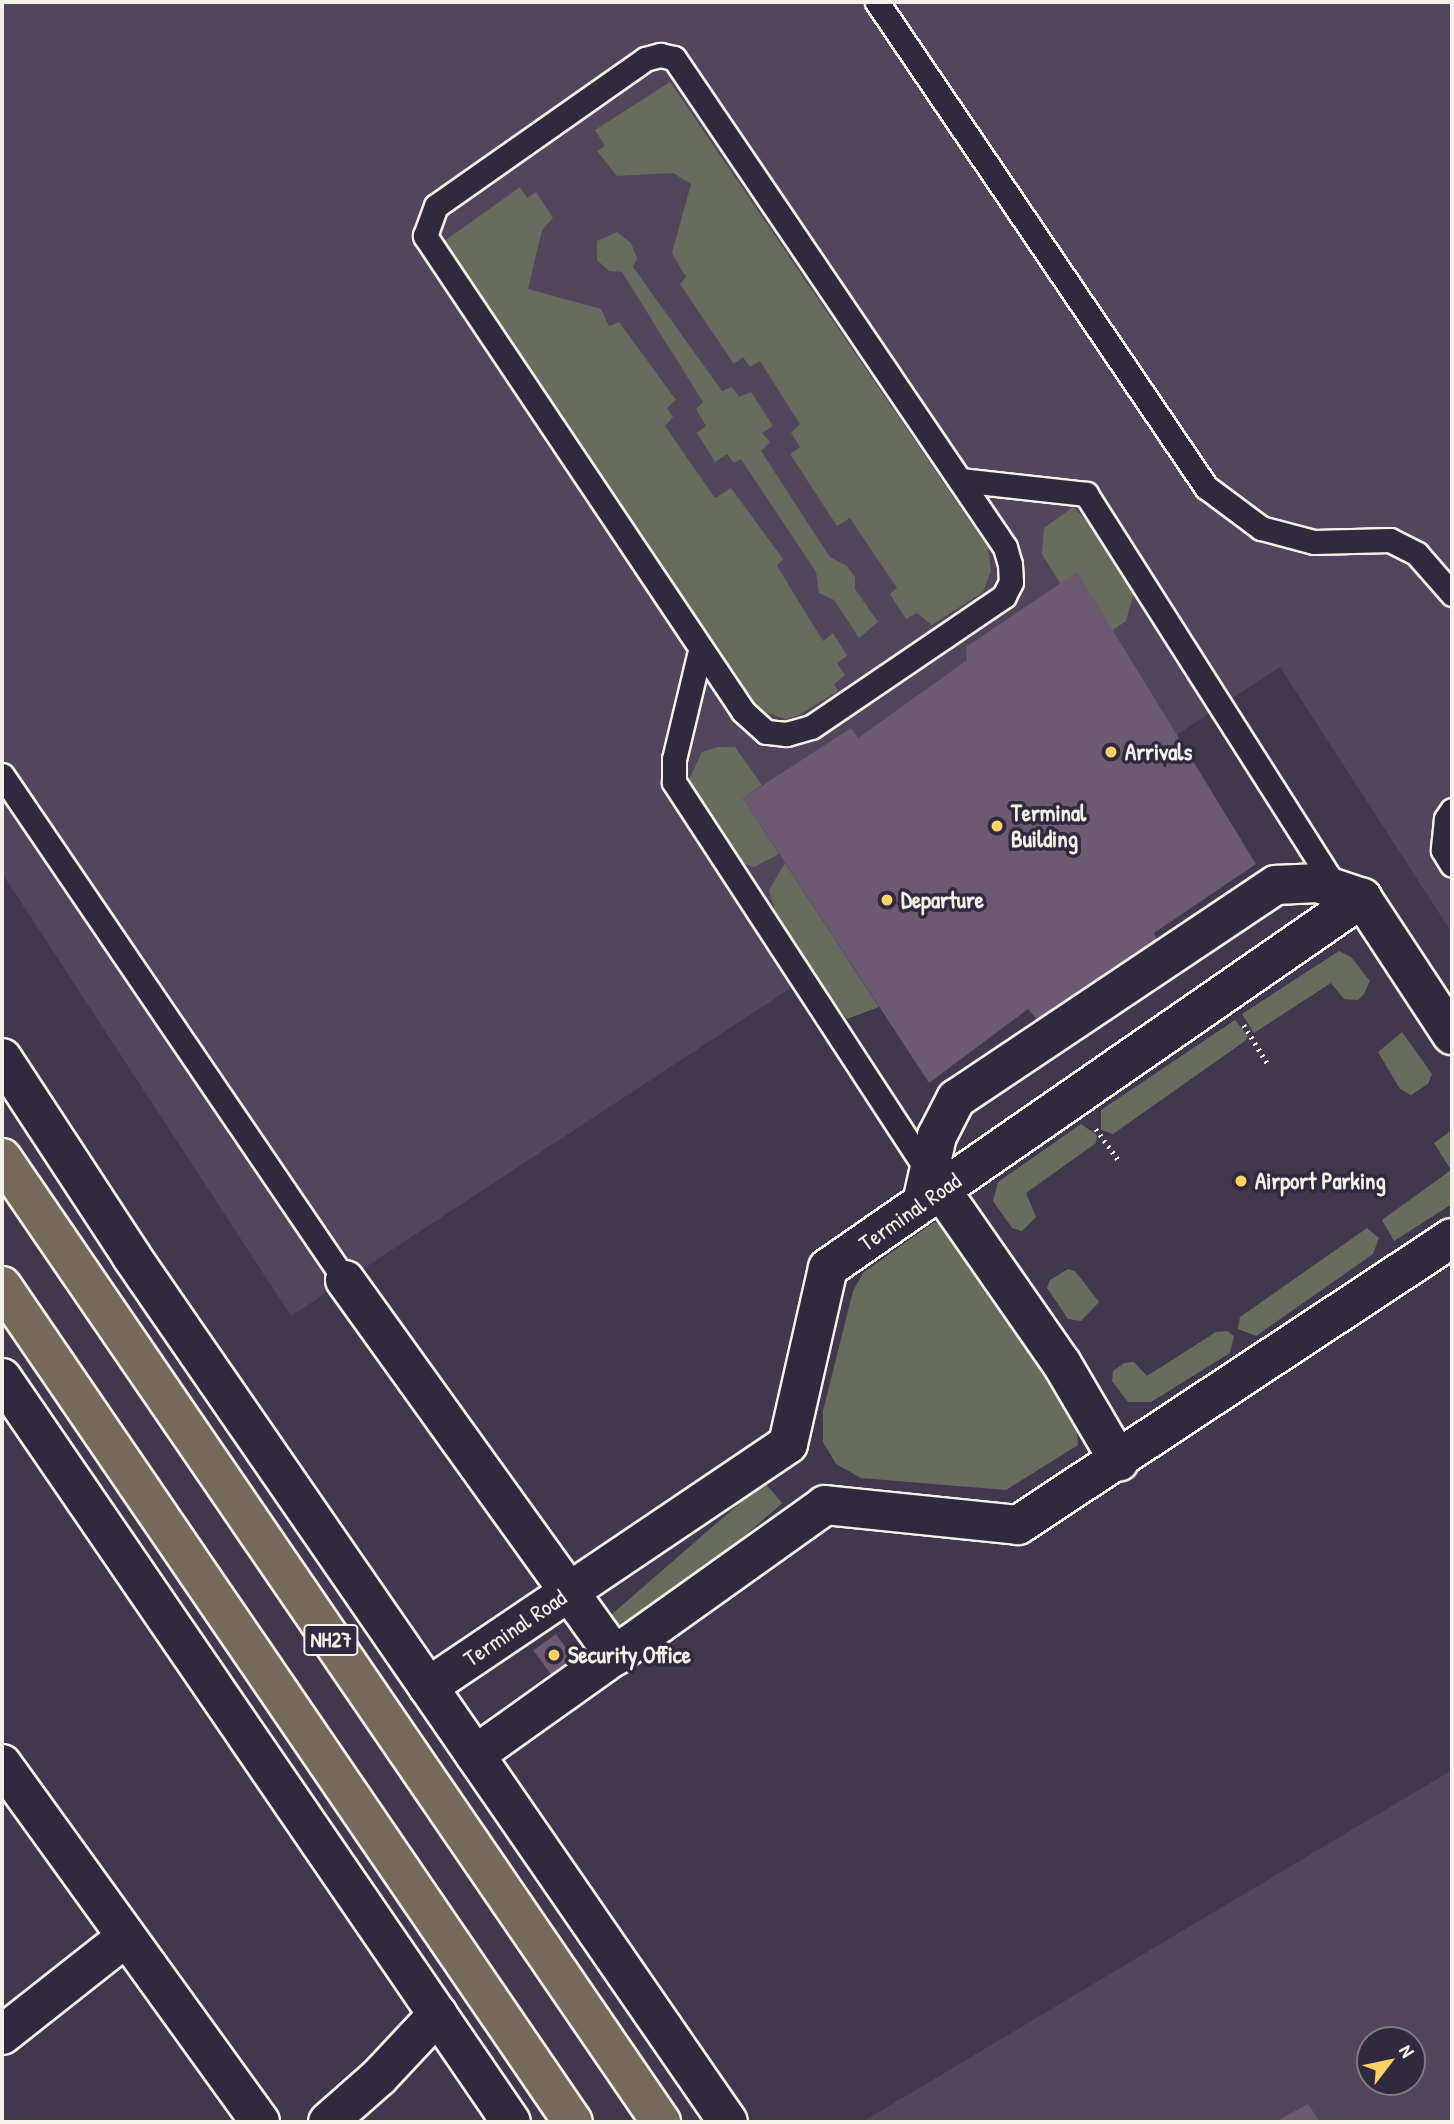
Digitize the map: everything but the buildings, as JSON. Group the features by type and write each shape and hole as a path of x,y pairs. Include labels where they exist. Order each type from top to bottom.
{"highway":[{"name":"NH27","path":"2,1158 661,2122"},
{"path":"2,1286 573,2122"}],"street":[{"path":"1119,1461 1062,1364 931,1189 937,1136 956,1099 1276,884 1318,883 1350,894 1452,1035"},
{"name":"Terminal Road","path":"428,1687 788,1444 828,1268 931,1189 1350,894"},
{"path":"2,1058 132,1257 728,2122"},
{"path":"475,1755 825,1505 1018,1525 1119,1461 1452,1238"},
{"path":"345,1280 571,1590 615,1656"},
{"path":"2,1378 511,2122"},
{"path":"2,1764 260,2122"},
{"path":"2,2035 126,1937"},
{"path":"328,2122 379,2077 438,2014"}],"lane":[{"path":"877,2 1206,487 1261,528 1314,542 1390,540 1417,554 1452,594"},
{"path":"660,55 674,58 1005,547 1011,582 1004,596 811,727 786,734 766,732 743,711 700,651 425,236 436,206 645,59 660,55"},
{"path":"960,480 1086,495 1350,894"},
{"path":"700,651 674,760 674,782 931,1189"},
{"path":"2,775 345,1280"},
{"path":"1452,810 1446,819 1443,850 1452,865"}],"shaded area":[{"path":"2,2 1452,2 1452,933 1280,667 291,1316 2,873"},
{"path":"670,82 988,548 991,571 983,592 932,625 917,613 906,619 890,594 897,588 850,518 837,526 790,454 800,447 791,433 800,424 760,361 750,367 743,357 734,364 680,284 686,277 672,253 691,184 673,173 617,176 597,151 605,146 595,130"},
{"path":"520,187 527,198 536,192 553,218 542,230 528,289 601,309 609,326 619,322 676,400 667,408 673,417 665,426 715,498 731,488 783,559 777,566 823,641 833,633 847,656 837,663 845,675 834,684 838,691 799,715 786,719 759,710 443,242"},
{"path":"617,232 631,243 637,258 633,267 722,391 732,387 739,397 751,392 773,426 762,433 770,442 761,451 830,557 847,566 855,577 855,589 878,622 859,638 834,600 819,593 816,572 741,459 734,463 727,454 715,462 697,433 706,426 696,409 703,402 622,272 609,271 597,260 597,241"},
{"path":"1073,507 1094,528 1134,592 1126,621 1113,630 1060,583 1042,554 1044,528"},
{"path":"718,747 735,747 762,785 743,798 779,854 754,867 736,862 686,786 702,752"},
{"path":"785,863 879,1007 847,1019 780,929 769,890"},
{"path":"1339,951 1351,957 1370,981 1358,1000 1344,999 1331,983 1254,1033 1242,1014"},
{"path":"1235,1020 1248,1036 1245,1041 1113,1134 1101,1130 1101,1110"},
{"path":"1402,1032 1432,1074 1428,1084 1411,1095 1400,1089 1378,1052"},
{"path":"1081,1124 1097,1135 1096,1143 1026,1193 1036,1217 1022,1231 1012,1228 993,1201 998,1182"},
{"path":"1452,1130 1452,1204 1394,1241 1382,1220 1451,1170 1434,1143"},
{"path":"934,1222 950,1228 1076,1420 1078,1445 1006,1490 861,1478 836,1464 823,1442 823,1411 853,1291 863,1273"},
{"path":"1367,1228 1379,1238 1373,1254 1256,1336 1238,1329 1240,1317"},
{"path":"1068,1269 1075,1271 1099,1302 1081,1321 1068,1319 1047,1288 1050,1280"},
{"path":"1227,1331 1234,1336 1230,1353 1151,1402 1128,1402 1112,1381 1113,1371 1124,1363 1134,1362 1147,1376 1216,1332"},
{"path":"764,1482 782,1503 625,1640 606,1619"},
{"path":"1452,1770 1452,2122 862,2122"}],"place":[{"name":"Arrivals","path":"1111,752"},
{"name":"Terminal Building","path":"997,826"},
{"name":"Departure","path":"887,900"},
{"name":"Airport Parking","path":"1241,1181"},
{"name":"Security Office","path":"554,1655"}]}
